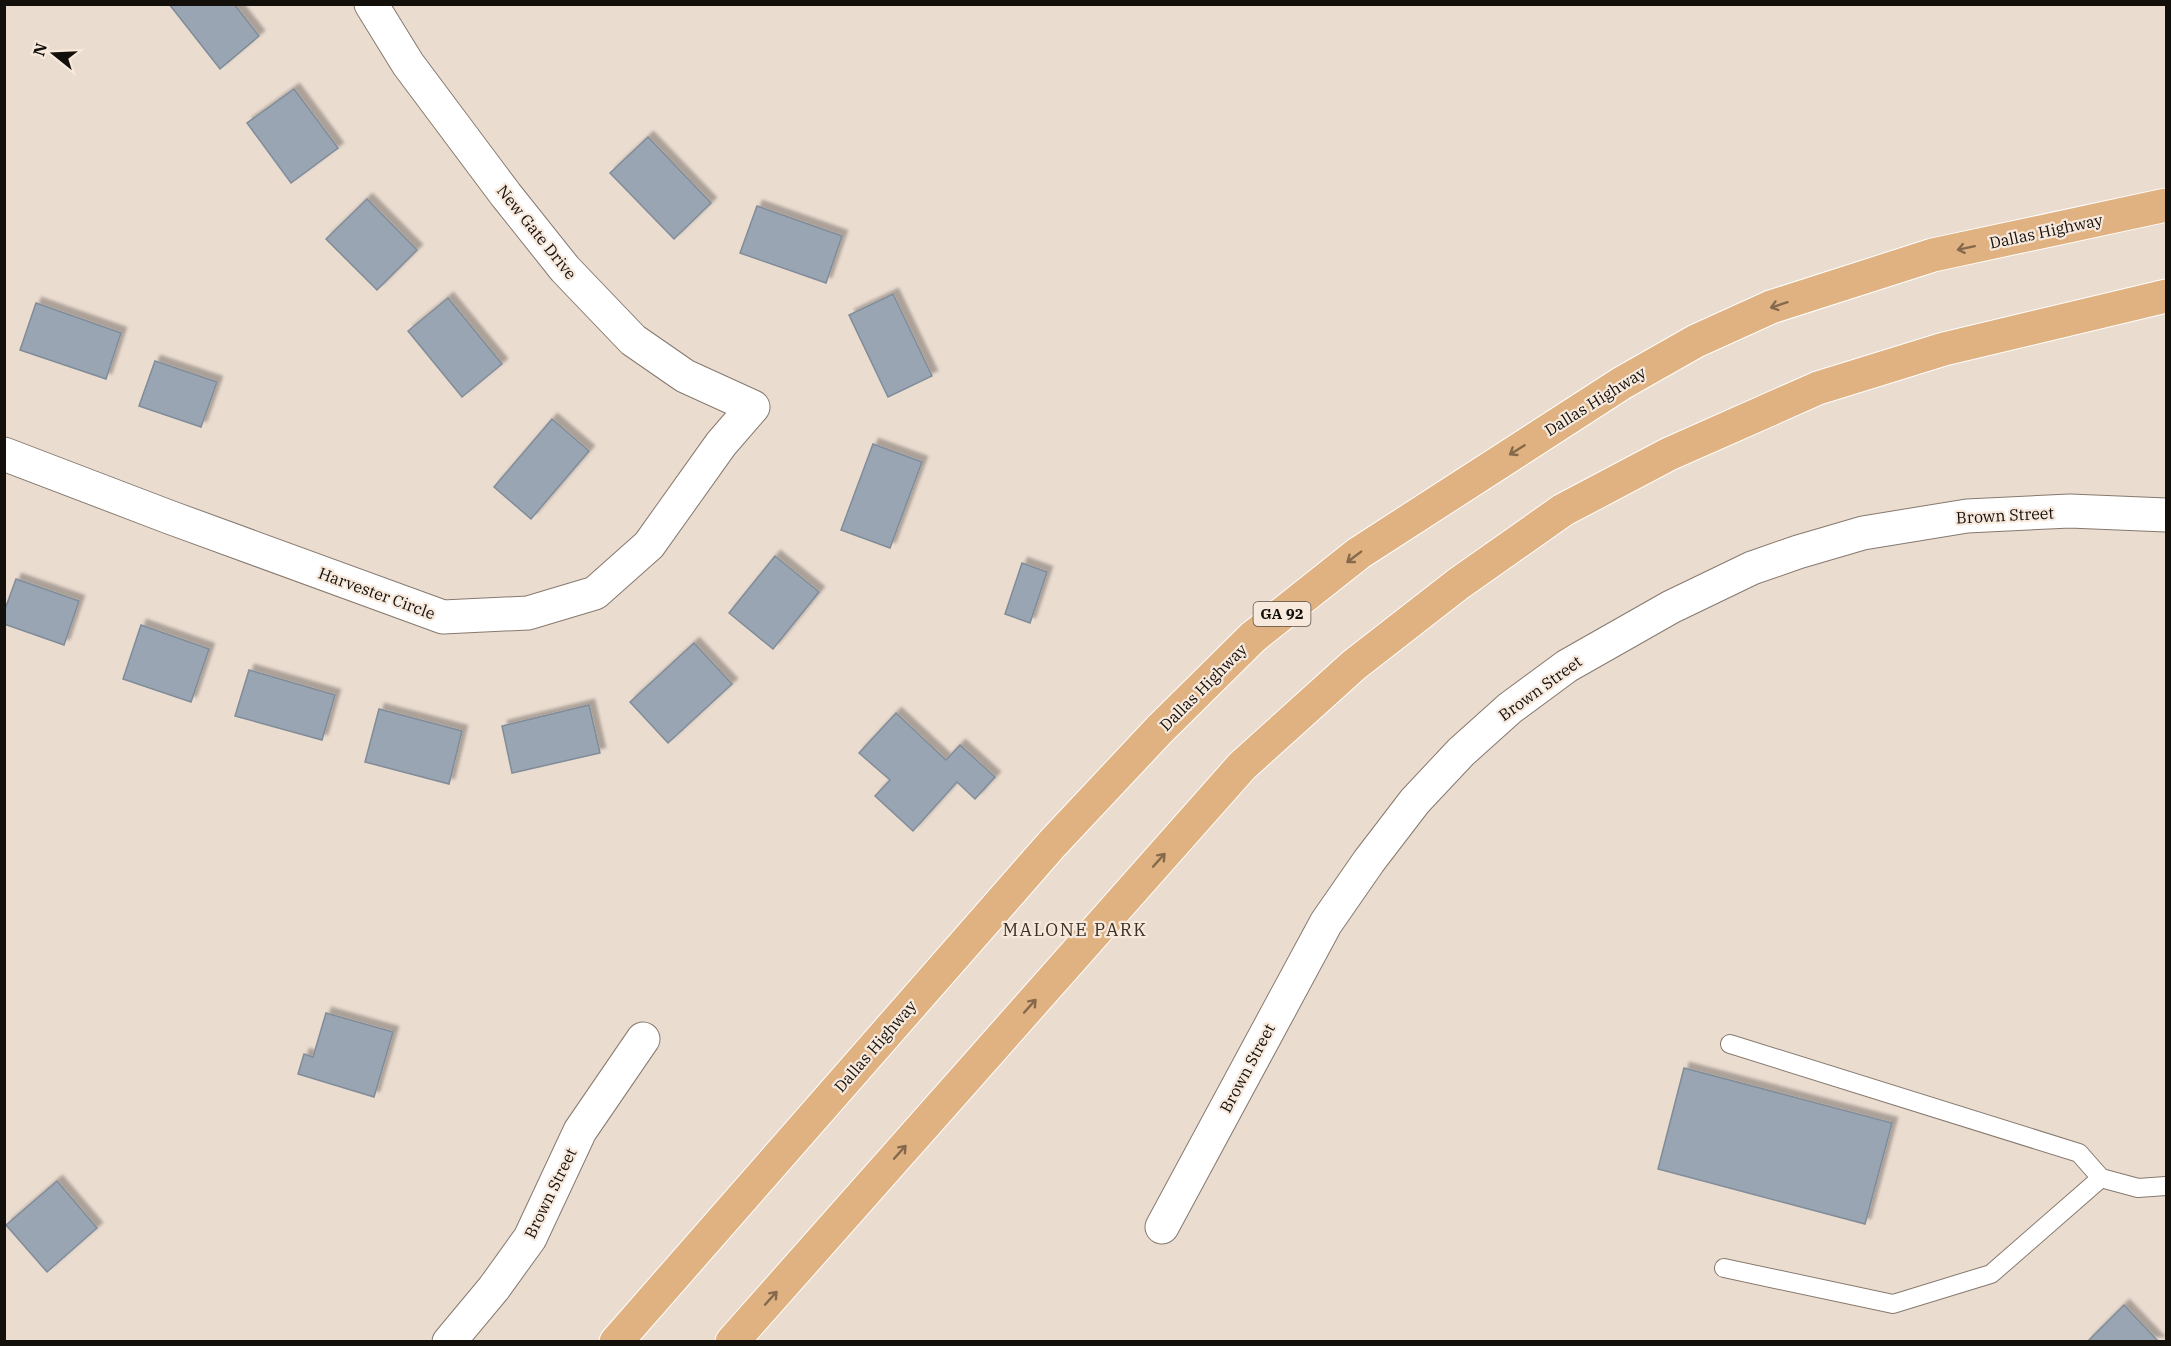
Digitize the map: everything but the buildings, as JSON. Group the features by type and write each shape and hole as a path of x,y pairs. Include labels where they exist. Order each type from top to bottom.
{"main road":[{"name":"Dallas Highway","path":"616,1341 1068,826 1159,730 1253,637 1359,553 1622,383 1696,341 1771,307 1933,255 2166,205"},
{"path":"732,1341 1242,766 1354,665 1458,584 1563,510 1669,454 1818,388 1944,349 2166,296"}],"street":[{"name":"New Gate Drive","path":"370,4 408,64 506,195 566,269 633,340 685,376 753,407"},
{"name":"Harvester Circle","path":"4,454 443,617 528,613 595,593 641,552 722,444 753,407"},
{"name":"Brown Street","path":"1162,1227 1326,923 1369,861 1414,801 1461,752 1510,708 1567,666 1671,607 1752,568 1863,533 1967,516 2070,512 2166,515"},
{"name":"Brown Street","path":"449,1341 494,1288 530,1238 580,1131 643,1039"}],"lane":[{"path":"1730,1044 2079,1153 2101,1178 2138,1188 2166,1186"},
{"path":"1724,1268 1893,1304 1991,1274 2101,1178"}],"district":[{"name":"MALONE PARK","path":"1075,930"}]}
